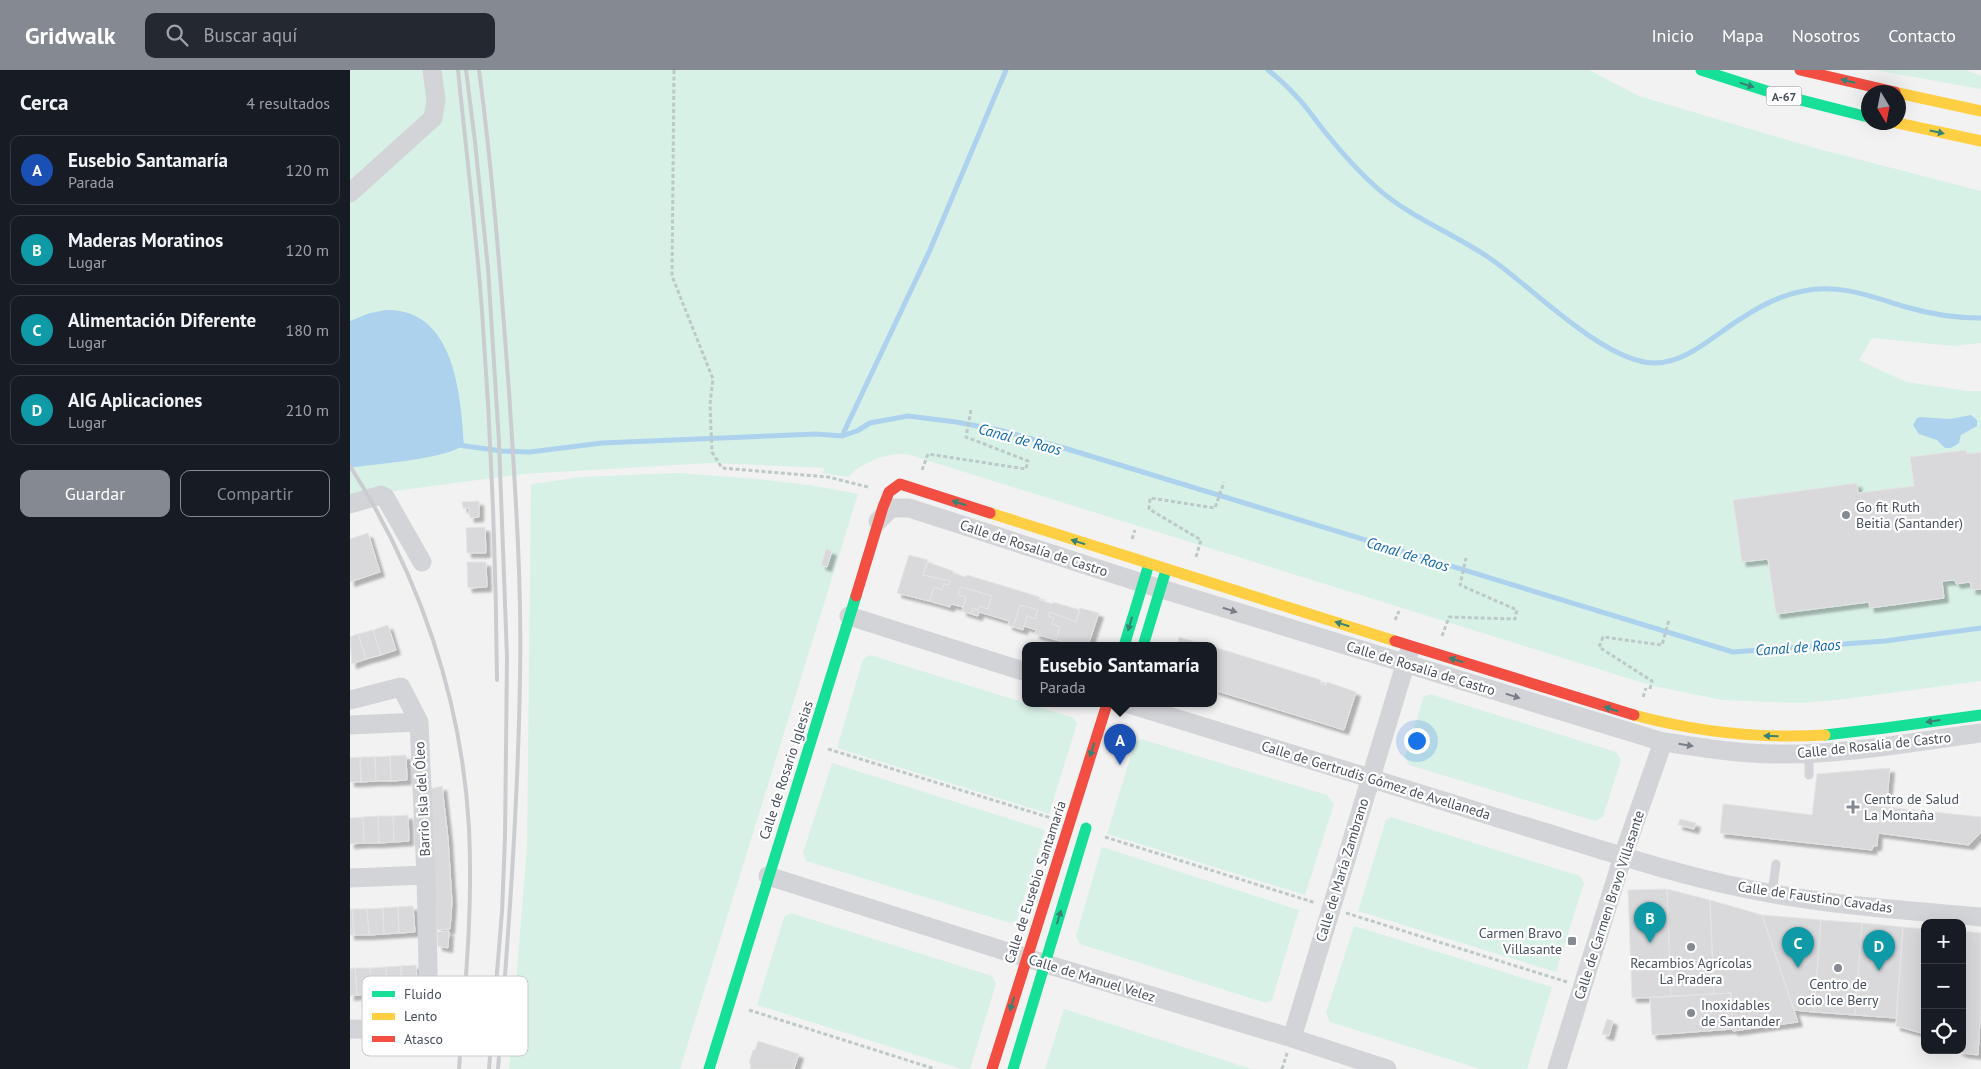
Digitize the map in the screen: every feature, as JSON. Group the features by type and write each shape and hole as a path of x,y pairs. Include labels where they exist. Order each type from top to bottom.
{"main road":[{"name":"A-67","path":"1701,70 1773,93 1861,115"},
{"name":"A-67","path":"1800,70 1863,85"},
{"name":"A-67","path":"1906,95 1981,111"},
{"path":"1906,125 1981,141"},
{"name":"Calle de Rosalía de Castro","path":"889,492 900,484 1149,564 1408,654 1637,717 1725,733 1807,736 1870,730 1981,715"},
{"name":"Calle de Rosario Iglesias","path":"708,1069 878,521 889,492"},
{"path":"1143,642 1151,585 1149,564"},
{"path":"1126,642 1151,585 1166,570"},
{"name":"Calle de Eusebio Santamaría","path":"992,1069 1106,707"},
{"path":"1013,1069 1091,814"}],"street":[{"path":"350,193 432,118 436,100 432,70"},
{"path":"350,504 381,495 385,497 422,562"},
{"name":"Calle de Rosalía de Castro","path":"878,521 891,508 909,508 1151,585 1408,654 1663,742 1746,753 1809,754 1865,749 1981,733"},
{"path":"849,616 1022,671"},
{"name":"Calle de María Zambrano","path":"1292,1038 1408,654"},
{"name":"Barrio Isla del Óleo","path":"350,700 400,687 419,722 428,976"},
{"name":"Calle de Gertrudis Gómez de Avellaneda","path":"1125,707 1370,778 1623,856"},
{"name":"Barrio Isla del Óleo","path":"350,725 419,722"},
{"name":"Calle de Carmen Bravo Villasante","path":"1557,1069 1623,856 1663,742"},
{"name":"Calle de Faustino Cavadas","path":"1623,856 1682,873 1772,893 1862,906 1981,917"},
{"name":"Barrio Isla del Óleo","path":"350,878 426,875"},
{"name":"Calle de Manuel Velez","path":"768,876 1387,1069"}],"lane":[{"path":"1809,754 1809,775"},
{"path":"1772,893 1776,864"}],"path":[{"path":"674,70 672,276 713,379 710,427 712,452 722,468 828,477 889,492"},
{"path":"926,462 928,454 1026,469 1028,461 966,437 971,410"},
{"path":"1199,548 1202,540 1149,509 1150,498 1215,508 1224,482"},
{"path":"1446,626 1449,617 1515,619 1517,610 1460,585 1466,558"},
{"path":"1650,689 1652,681 1599,647 1603,637 1662,645 1669,620"},
{"path":"810,744 1069,824"},
{"path":"729,1004 935,1069"}],"green space":[{"path":"350,70 1589,70 1639,96 1815,148 1981,191 1981,343 1953,346 1872,338 1859,360 1906,382 1968,391 1981,391 1981,681 1801,703 1722,700 1653,686 905,454 895,454 872,461 848,477 822,473 825,468 711,463 524,474 350,497"},
{"path":"1874,70 1966,70 1981,76 1981,89"},
{"path":"676,473 790,483 858,494 680,1069 509,1069 510,1056 528,1056 528,976 517,976 527,846 531,484 582,477"},
{"path":"870,655 1022,702 1022,707 1038,707 1074,718 1077,724 1049,814 837,748 863,659"},
{"path":"1430,694 1616,752 1621,760 1603,817 1595,821 1409,765 1405,757 1424,696"},
{"path":"1141,739 1327,795 1334,804 1305,895 1107,834 1135,742"},
{"path":"832,763 1045,830 1017,920 1010,923 806,861 803,853"},
{"path":"1391,817 1580,876 1584,883 1556,972 1358,911 1386,820"},
{"path":"1102,847 1299,910 1272,1000 1266,1003 1080,944 1076,936"},
{"path":"791,913 992,976 996,984 970,1069 961,1069 757,1005 784,917"},
{"path":"1354,926 1552,987 1527,1069 1480,1069 1330,1022 1326,1013"},
{"path":"1064,1009 1252,1069 1045,1069"}],"water":[{"path":"386,310 409,313 426,323 440,338 456,379 463,424 464,445 426,458 350,468 350,321 370,313"},
{"path":"1971,415 1977,420 1977,426 1961,435 1959,443 1951,448 1945,448 1937,440 1919,434 1913,425 1917,418 1920,417 1950,419"}],"building":[{"path":"1966,450 1967,454 1981,452 1981,589 1972,590 1970,582 1956,584 1955,580 1942,581 1944,598 1870,608 1869,602 1776,614 1768,559 1742,562 1733,500 1857,483 1858,493 1914,486 1910,457"},
{"path":"479,501 479,517 470,518 469,508 463,508 462,502"},
{"path":"485,527 486,553 467,553 466,528"},
{"path":"368,533 380,572 350,582 350,539"},
{"path":"826,549 832,551 827,567 821,565"},
{"path":"909,555 928,560 923,575 950,581 949,585 944,584 942,590 934,587 929,601 897,593"},
{"path":"467,562 486,562 487,587 468,588"},
{"path":"927,562 953,571 953,573 966,577 967,575 1040,597 1039,600 1080,610 1076,622 1050,612 1048,616 1054,618 1052,624 1060,627 1056,640 1035,634 1036,630 1024,626 1027,616 1035,619 1038,610 1020,605 1013,627 1008,625 1009,621 979,612 978,616 971,614 973,608 978,610 979,606 988,609 992,596 961,587 958,595 966,597 963,607 951,604 950,607 929,601 934,587 942,590 944,584 949,585 950,581 923,575"},
{"path":"961,587 992,596 988,609 979,606 978,610 973,608 971,614 962,611 966,597 958,595"},
{"path":"1020,605 1038,610 1035,619 1027,616 1023,630 1013,627"},
{"path":"1080,608 1099,613 1089,642 1062,642 1056,640 1060,627 1052,624 1054,618 1048,616 1050,612 1076,622"},
{"path":"388,625 396,650 381,655 373,630"},
{"path":"373,630 381,655 366,659 358,634"},
{"path":"358,634 366,659 352,664 350,637"},
{"path":"1179,637 1195,642 1178,642"},
{"path":"1217,648 1321,680 1321,684 1326,685 1327,682 1356,692 1344,730 1217,691"},
{"path":"406,755 407,780 391,781 390,756"},
{"path":"390,756 391,781 376,781 375,757"},
{"path":"360,757 375,757 376,781 361,782"},
{"path":"360,757 361,782 350,782 350,758"},
{"name":"Centro de Salud La Montaña","path":"1890,768 1887,799 1878,798 1877,806 1981,817 1981,832 1969,845 1878,833 1877,846 1873,846 1872,850 1720,833 1723,805 1725,804 1812,815 1817,774"},
{"path":"442,786 448,838 452,902 450,929 437,930 430,789"},
{"path":"408,815 409,841 394,842 393,816"},
{"path":"378,816 393,816 394,842 379,843"},
{"path":"378,816 379,843 364,843 363,817"},
{"path":"363,817 364,843 350,844 350,818"},
{"path":"1680,819 1696,823 1694,829 1678,825"},
{"path":"1667,889 1671,997 1632,998 1628,890"},
{"name":"Recambios Agrícolas La Pradera","path":"1667,889 1710,900 1714,994 1671,997"},
{"path":"1710,900 1762,915 1798,1022 1733,1031 1731,993 1714,994"},
{"path":"413,906 415,932 399,933 398,907"},
{"path":"398,907 399,933 384,934 383,908"},
{"path":"383,908 384,934 369,935 367,909"},
{"path":"350,909 352,909 354,935 350,935"},
{"path":"352,909 367,909 369,935 354,935"},
{"path":"1762,915 1821,920 1814,1012 1794,1010"},
{"name":"Centro de ocio Ice Berry","path":"1821,920 1862,923 1855,1015 1814,1012"},
{"path":"1862,923 1903,927 1896,1018 1855,1015"},
{"path":"1903,927 1921,929 1921,1033 1896,1026"},
{"path":"449,931 448,948 438,946 437,932"},
{"path":"1966,931 1981,933 1981,1003 1978,1055 1966,1053"},
{"path":"416,965 417,976 401,976 401,966"},
{"path":"401,966 401,976 386,976 386,967"},
{"path":"386,967 386,976 371,976 370,968"},
{"path":"355,968 370,968 371,976 362,976 362,995 357,995"},
{"path":"355,968 357,995 350,996 350,969"},
{"name":"Inoxidables de Santander","path":"1731,993 1733,1029 1652,1035 1650,997"},
{"path":"1607,1019 1613,1021 1609,1036 1602,1034"},
{"path":"758,1041 799,1054 794,1069 750,1069 751,1064 749,1063"}],"waterway":[{"path":"842,436 930,250 1006,70"},
{"path":"1268,70 1300,100 1356,168 1377,188 1403,208 1488,257 1589,336 1612,350 1633,359 1653,363 1677,359 1700,347 1764,305 1787,295 1817,289 1856,292 1934,314 1981,318"},
{"name":"Canal de Raos","path":"458,445 502,451 530,452 602,443 816,434 842,436 857,431 870,423 908,416 999,430 1064,448 1733,652 1885,641 1981,628"}],"railway":[{"path":"458,70 477,250 485,357 496,588 497,680"},
{"path":"466,70 488,268 499,442 507,657 505,838 497,976"},
{"path":"479,70 500,270 516,498 519,570 520,677 517,775 505,976"},
{"path":"350,466 375,507 397,550 416,594 433,639 457,732 465,780 469,828 470,889 466,976"},
{"path":"459,1069 460,1056"},
{"path":"489,1069 490,1056"},
{"path":"498,1069 499,1056"}],"traffic: fast":[{"path":"1701,70 1773,93 1861,115"},
{"path":"1125,642 1149,564"},
{"path":"1144,642 1166,570"},
{"path":"709,1069 856,596"},
{"path":"1825,735 1981,715"},
{"path":"1013,1069 1086,828"}],"traffic: slow":[{"path":"1906,95 1981,111"},
{"path":"1906,125 1981,141"},
{"path":"990,513 1395,641"},
{"path":"1634,715 1681,726 1729,733 1777,736 1825,735"}],"traffic: jam":[{"path":"1800,70 1865,85"},
{"path":"856,596 883,507 889,492 900,484 990,513"},
{"path":"1395,641 1634,715"},
{"path":"992,1069 1106,707"}],"place":[{"name":"Go fit Ruth Beitia (Santander)","path":"1846,515"},
{"name":"Eusebio Santamaría","path":"1120,765"},
{"name":"Centro de Salud La Montaña","path":"1853,807"},
{"name":"Carmen Bravo Villasante","path":"1572,941"},
{"name":"Maderas Moratinos","path":"1650,943"},
{"name":"Recambios Agrícolas La Pradera","path":"1691,947"},
{"name":"Alimentación Diferente","path":"1798,968"},
{"name":"Centro de ocio Ice Berry","path":"1838,968"},
{"name":"AIG Aplicaciones","path":"1879,971"},
{"name":"Inoxidables de Santander","path":"1691,1013"}]}
